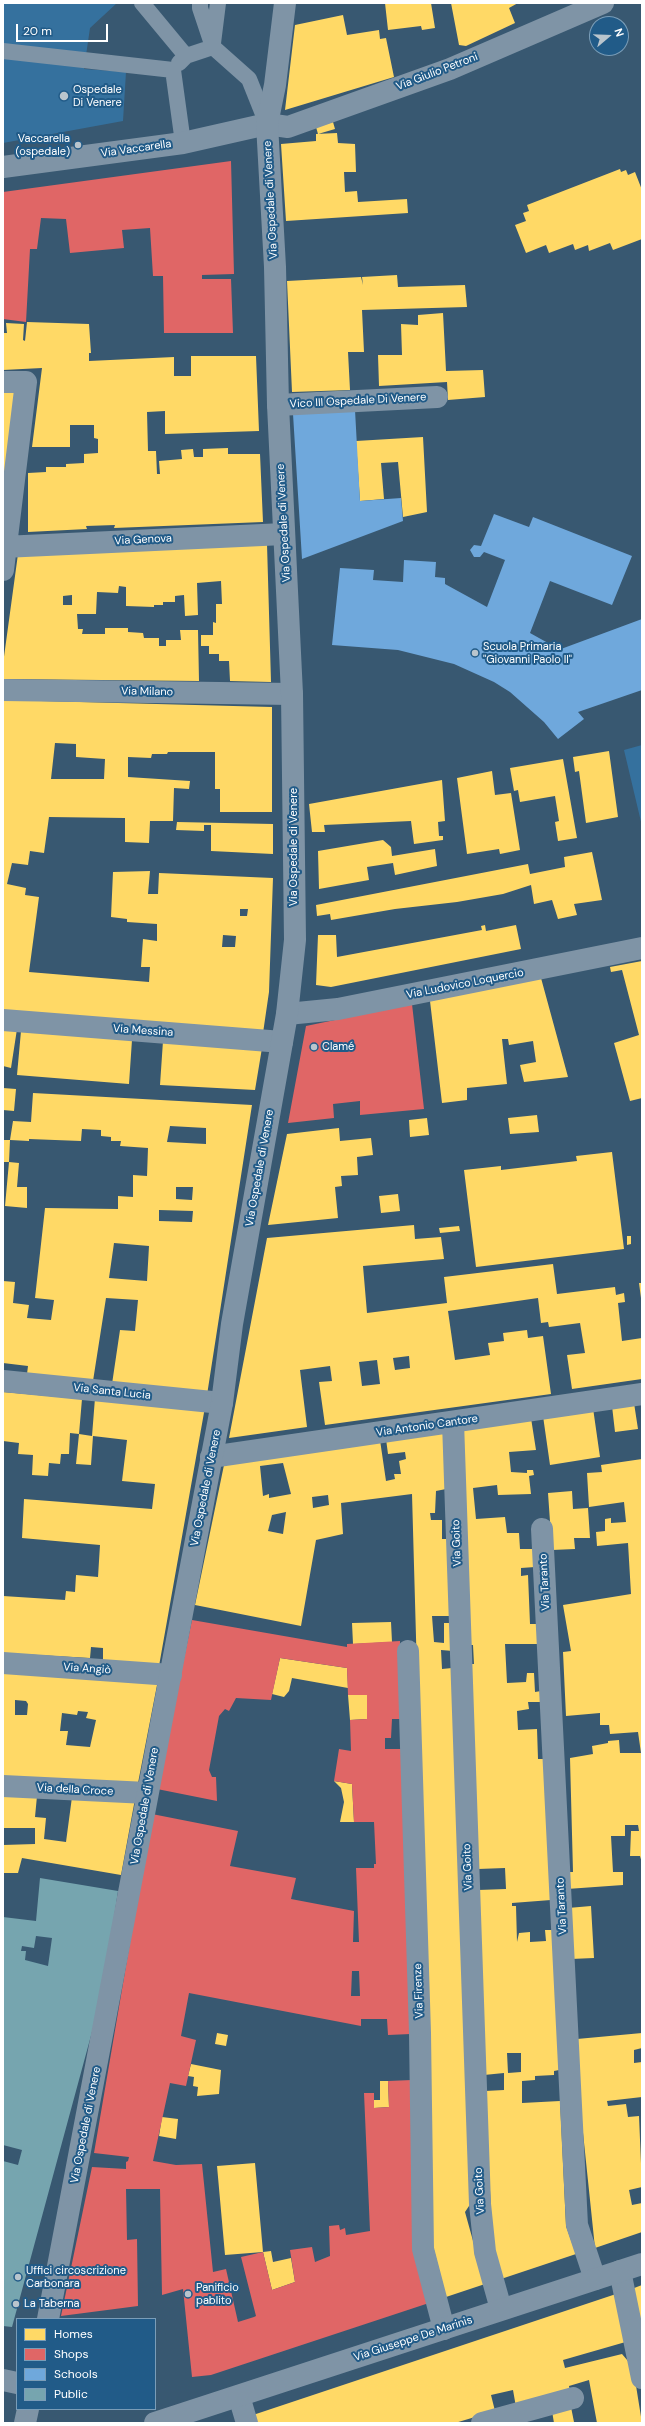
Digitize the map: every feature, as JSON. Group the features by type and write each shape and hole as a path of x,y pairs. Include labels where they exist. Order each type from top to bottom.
{"street":[{"name":"Via Ospedale di Venere","path":"48,2318 222,1403 232,1324 287,1014 295,940 292,694 278,405 275,267 267,124 275,85 285,3"},
{"name":"Via Giulio Petroni","path":"267,124 288,127 317,117 450,69 604,3"},
{"name":"Via Vaccarella","path":"3,167 183,143 267,124"},
{"path":"3,382 26,382 3,570"},
{"name":"Vico III Ospedale Di Venere","path":"278,405 437,397"},
{"name":"Via Genova","path":"5,546 284,534"},
{"name":"Via Milano","path":"3,690 292,694"},
{"name":"Via Ludovico Loquercio","path":"287,1014 338,1009 642,948"},
{"name":"Via Messina","path":"3,1020 282,1042"},
{"name":"Via Santa Lucia","path":"3,1381 222,1403"},
{"name":"Via Antonio Cantore","path":"212,1457 642,1394"},
{"name":"Via Goito","path":"453,1422 480,2204 485,2252 501,2310"},
{"name":"Via Taranto","path":"542,1529 577,2225 595,2279"},
{"name":"Via Firenze","path":"408,1650 420,2025 423,2248 444,2329"},
{"name":"Via Angiò","path":"3,1663 170,1675"},
{"name":"Via della Croce","path":"3,1786 147,1793"},
{"name":"Via Giuseppe De Marinis","path":"155,2423 642,2264"},
{"path":"620,2272 642,2378"},
{"path":"3,2380 16,2383"},
{"path":"239,2396 247,2423"},
{"path":"482,2423 573,2398"},
{"path":"156,2408 184,2413"},
{"path":"25,2423 28,2410"}],"lane":[{"path":"142,3 186,56"},
{"path":"200,3 200,8 213,47 249,79 267,124"},
{"path":"213,47 218,3"},
{"path":"173,70 186,56 213,47"},
{"path":"3,51 173,70"},
{"path":"173,70 183,143"}],"shaded area":[{"name":"Ospedale Di Venere","path":"3,3 117,3 90,28 84,69 126,72 123,121 3,143"},
{"path":"642,745 642,826 624,750"}],"building: Homes":[{"path":"385,3 431,3 435,28 422,30 421,26 388,30"},
{"path":"451,3 518,3 509,8 515,23 466,46 459,45"},
{"path":"343,15 347,35 379,30 380,39 386,38 394,77 285,110 295,25"},
{"path":"333,122 335,129 318,134 316,127"},
{"path":"337,133 338,143 355,144 356,172 344,172 345,192 357,191 358,202 407,199 408,213 286,221 281,144 316,141 316,134"},
{"path":"620,169 621,172 626,170 628,175 635,172 642,190 642,239 613,250 610,243 589,251 588,245 575,250 573,244 549,253 546,245 526,253 515,225 526,221 523,213 529,211 527,205"},
{"path":"397,275 398,287 465,285 467,307 362,310 364,352 348,352 350,390 292,392 287,281 361,277 363,285 362,277"},
{"path":"443,313 446,371 483,370 485,397 448,400 447,382 379,386 378,355 402,355 401,324 418,325 418,315"},
{"path":"27,322 89,324 91,353 89,353 89,361 174,357 174,376 191,376 191,356 256,356 259,431 165,434 165,411 147,412 148,451 156,451 157,474 160,474 159,461 182,459 181,450 193,449 194,457 203,457 203,449 228,448 228,454 260,454 263,522 114,528 115,525 86,526 87,529 28,532 28,473 46,472 46,467 66,467 66,464 84,463 84,454 98,453 98,439 94,438 94,425 70,425 70,447 32,447 42,368 3,370 3,333 7,333 6,323 24,324 23,340 25,341"},
{"path":"3,392 17,392 3,489"},
{"path":"423,437 427,512 403,517 398,462 381,463 384,499 360,501 356,441"},
{"path":"267,544 271,682 230,681 229,661 219,661 219,654 209,654 209,646 201,646 201,635 213,635 213,622 216,623 216,604 222,604 221,581 197,583 198,615 185,616 184,595 175,596 175,602 163,602 163,605 154,605 154,607 126,606 126,587 119,586 118,593 97,592 96,614 77,614 78,629 83,629 82,634 105,634 105,628 128,628 128,632 143,633 144,638 159,638 159,646 166,646 166,640 181,640 180,630 198,630 199,681 3,679 3,664 18,554","holes":["72,595 72,605 63,605 63,596"]},
{"path":"3,700 272,707 272,812 220,812 220,789 215,789 215,752 168,752 167,754 152,754 151,758 128,757 128,777 190,781 189,789 174,788 173,821 150,821 149,843 125,842 125,818 49,817 44,853 30,851 28,865 12,863 7,884 26,888 25,895 39,897 29,972 149,982 150,967 141,967 143,939 157,941 157,924 127,922 127,919 111,917 113,872 150,871 148,894 158,894 159,873 273,878 269,992 263,1033 3,1013","holes":["55,743 76,744 76,757 105,759 104,779 51,779","240,909 248,909 247,916 240,916","223,935 236,936 235,947 222,947"]},
{"path":"609,751 618,817 586,823 579,771 575,772 573,757"},
{"path":"563,759 577,838 558,841 555,822 559,821 555,796 520,802 518,790 514,791 510,768"},
{"path":"492,771 495,795 511,793 520,850 500,854 499,849 467,854 457,778"},
{"path":"442,780 445,821 438,822 439,836 443,836 443,840 414,844 411,821 324,825 325,832 312,832 309,804"},
{"path":"177,822 273,824 273,854 211,851 211,825 204,825 204,831 176,830"},
{"path":"383,840 391,847 392,856 435,849 437,866 395,875 393,863 367,867 369,880 319,889 318,851"},
{"path":"592,852 602,900 574,904 577,915 558,919 552,900 534,904 531,885 503,894 457,902 395,909 331,920 330,914 317,916 316,905 528,864 530,874 565,867 564,857"},
{"path":"485,925 486,931 516,925 521,949 331,987 316,985 318,935 336,935 337,957 482,930 481,926"},
{"path":"642,961 642,1098 630,1101 614,1043 639,1035 622,970 611,972 610,967"},
{"path":"541,978 568,1077 524,1082 520,1065 536,1062 533,1041 509,1045 508,1039 502,1039 507,1084 467,1088 467,1100 442,1103 430,1001"},
{"path":"3,1028 17,1029 11,1068 3,1066"},
{"path":"21,1031 132,1040 129,1084 17,1075"},
{"path":"163,1041 262,1048 255,1090 160,1085"},
{"path":"3,1088 16,1089 14,1111 3,1110"},
{"path":"33,1093 252,1105 207,1395 112,1384 120,1330 135,1331 138,1300 106,1298 93,1381 27,1374 28,1366 3,1363 3,1281 15,1282 13,1303 29,1305 27,1318 51,1320 54,1300 35,1298 45,1208 118,1209 118,1196 133,1197 133,1175 147,1176 148,1148 120,1146 121,1141 111,1141 111,1137 101,1136 101,1130 82,1129 81,1141 29,1139 29,1141 10,1140 13,1121 31,1122","holes":["170,1126 206,1128 206,1144 167,1142","176,1187 193,1187 192,1200 176,1199","159,1210 193,1211 192,1222 159,1221","114,1243 149,1246 147,1281 109,1278"]},
{"path":"537,1115 539,1132 510,1134 508,1118"},
{"path":"427,1118 429,1135 410,1137 409,1120"},
{"path":"339,1128 340,1141 371,1138 373,1155 357,1157 358,1175 341,1176 342,1186 335,1187 338,1218 268,1225 287,1134"},
{"path":"3,1140 10,1140 9,1162 3,1162"},
{"path":"612,1152 624,1249 476,1267 464,1170 501,1166 501,1170 577,1161 576,1156"},
{"path":"9,1162 19,1163 17,1187 27,1187 27,1208 5,1206"},
{"path":"398,1194 400,1211 381,1213 379,1196"},
{"path":"414,1225 415,1239 441,1237 444,1259 363,1266 367,1313 447,1303 444,1277 553,1264 557,1294 615,1287 616,1295 624,1293 625,1302 618,1303 622,1341 642,1338 642,1379 572,1389 567,1355 585,1353 580,1323 549,1327 548,1322 541,1323 538,1298 448,1311 455,1360 490,1355 488,1343 504,1341 503,1333 527,1330 528,1338 543,1336 551,1394 325,1425 319,1382 332,1381 330,1366 300,1370 307,1427 229,1438 267,1238","holes":["409,1356 410,1368 395,1370 393,1358","377,1360 380,1384 362,1386 359,1362"]},
{"path":"459,1226 460,1231 440,1233 439,1228"},
{"path":"627,1236 631,1236 631,1244 627,1245"},
{"path":"639,1283 642,1283 642,1298 641,1298"},
{"path":"3,1392 82,1399 79,1434 70,1433 69,1454 61,1454 60,1464 49,1463 48,1476 32,1475 33,1455 18,1454 19,1443 3,1441"},
{"path":"95,1398 205,1407 159,1666 103,1660 103,1648 91,1647 90,1658 3,1653 3,1596 65,1600 66,1591 75,1592 76,1575 98,1577 100,1545 22,1538 24,1499 152,1509 155,1484 122,1481 127,1440 93,1436 91,1465 76,1464 79,1434 92,1436"},
{"path":"634,1403 638,1429 615,1432 612,1406"},
{"path":"593,1408 600,1457 550,1465 543,1416"},
{"path":"531,1418 536,1450 509,1452 511,1472 527,1473 527,1470 533,1470 534,1475 529,1476 531,1494 498,1495 497,1485 473,1488 476,1519 505,1517 507,1533 519,1533 520,1549 534,1549 535,1567 521,1568 521,1576 528,1575 530,1624 536,1624 539,1644 505,1644 507,1683 526,1682 527,1673 534,1673 535,1692 541,1691 542,1702 528,1702 529,1709 517,1711 518,1730 537,1729 538,1759 545,1759 551,1900 512,1903 512,1906 516,1906 517,1942 519,1933 530,1932 530,1942 546,1941 545,1930 553,1930 559,2070 554,2071 554,2075 535,2076 535,2080 522,2081 522,2103 560,2101 566,2226 576,2254 501,2279 493,2250 485,2091 504,2090 504,2073 484,2075 478,1890 506,1889 505,1868 478,1869 470,1664 474,1664 473,1645 469,1645 463,1429","holes":["507,2053 521,2053 521,2072 508,2073"]},
{"path":"444,1433 446,1489 436,1491 435,1513 430,1513 431,1520 442,1520 442,1539 448,1539 451,1616 432,1616 434,1642 444,1643 444,1623 452,1623 453,1651 441,1650 442,1669 452,1668 471,2203 465,2212 485,2284 446,2297 433,2246 412,1494 341,1503 343,1534 316,1540 301,1626 195,1605 224,1465 380,1440 386,1481 395,1479 394,1474 401,1474 399,1461 406,1459 405,1452 388,1454 386,1439","holes":["283,1463 291,1494 269,1498 269,1494 263,1496 260,1466","328,1495 329,1505 313,1508 312,1497","286,1512 283,1534 268,1531 272,1515"]},
{"path":"642,1459 642,1863 640,1856 630,1856 631,1831 639,1831 638,1825 625,1825 625,1836 611,1836 613,1872 623,1872 623,1885 567,1889 566,1872 573,1872 570,1758 593,1754 592,1746 608,1743 608,1741 619,1740 620,1753 641,1753 638,1732 610,1734 609,1725 600,1725 600,1713 566,1716 563,1652 571,1651 563,1605 631,1594 628,1543 597,1546 596,1532 605,1531 605,1519 611,1518 611,1523 626,1522 624,1502 589,1507 587,1473 602,1472 601,1465"},
{"path":"572,1491 573,1509 588,1508 590,1538 574,1538 575,1549 552,1550 548,1493"},
{"path":"391,1622 392,1642 353,1644 352,1623"},
{"path":"280,1658 347,1668 348,1688 292,1678 289,1691 284,1697 272,1694"},
{"path":"3,1670 158,1680 138,1783 3,1778","holes":["15,1700 26,1701 28,1704 27,1715 15,1715","78,1711 88,1712 86,1718 96,1720 90,1747 66,1745 68,1731 60,1731 62,1713 77,1715"]},
{"path":"348,1695 367,1695 367,1719 350,1720"},
{"path":"334,1781 352,1784 354,1822 340,1822 344,1802 341,1788"},
{"path":"3,1794 37,1796 35,1817 46,1818 44,1839 66,1842 72,1797 135,1799 121,1875 22,1858 18,1873 3,1873 3,1845 35,1844 35,1828 3,1828"},
{"path":"591,1906 594,1958 571,1959 568,1908"},
{"path":"217,2033 228,2035 226,2046 215,2044"},
{"path":"642,2033 642,2048 634,2050 634,2063 642,2062 642,2097 607,2101 608,2106 626,2104 628,2117 639,2116 642,2187 629,2190 632,2205 642,2203 642,2232 595,2248 580,2104 577,2039"},
{"path":"191,2064 221,2070 219,2094 197,2096 198,2087 193,2086 194,2077 188,2076"},
{"path":"380,2081 388,2081 389,2107 374,2108 374,2100 380,2100"},
{"path":"162,2117 178,2119 176,2139 159,2136"},
{"path":"255,2163 263,2252 225,2255 217,2166"},
{"path":"271,2251 273,2262 291,2258 295,2282 272,2290 263,2252"},
{"path":"642,2285 642,2341 629,2290"},
{"path":"619,2293 629,2341 563,2360 565,2368 622,2354 633,2367 642,2423 597,2423 589,2380 569,2386 570,2392 516,2407 513,2390 491,2395 495,2411 455,2423 252,2423 250,2416"},
{"path":"571,2407 574,2422 554,2423 552,2411"}],"building: Shops":[{"path":"231,161 234,274 202,275 202,279 231,279 233,333 164,333 163,276 153,276 150,228 122,230 124,248 70,253 66,219 41,218 37,249 30,249 26,322 3,319 3,192"},
{"path":"412,1004 424,1109 360,1115 360,1101 333,1104 334,1118 288,1123 306,1026"},
{"path":"192,1620 347,1647 347,1644 400,1641 401,1719 392,1719 391,1738 385,1738 385,1749 402,1749 411,2034 388,2035 387,2019 361,2019 361,2026 189,1993 181,2036 196,2040 186,2086 170,2083 153,2161 176,2165 202,2164 213,2272 226,2269 238,2322 254,2317 256,2316 241,2257 263,2252 272,2290 295,2282 290,2250 312,2247 315,2262 330,2256 329,2226 339,2225 340,2230 345,2228 346,2235 370,2231 364,2093 374,2093 374,2108 389,2107 388,2081 412,2080 429,2303 211,2375 192,2377 183,2289 162,2295 160,2189 126,2189 127,2240 137,2239 138,2306 61,2316 92,2167 126,2169 126,2162 128,2161 129,2157 94,2153 152,1814 238,1831 230,1866 296,1878 291,1899 354,1911 353,1942 359,1942 356,1868 374,1868 374,1864 376,1864 374,1822 354,1822 352,1784 334,1781 339,1749 351,1751 350,1720 367,1719 367,1695 348,1695 347,1668 280,1658 271,1700 236,1698 229,1711 225,1709 219,1716 209,1770 212,1777 216,1777 217,1801 157,1789","holes":["352,1971 359,1971 360,1996 351,1996"]}],"building: Schools":[{"path":"355,410 360,501 401,498 403,521 302,559 293,414"},
{"path":"494,514 529,527 533,517 632,556 612,605 550,581 530,633 557,648 561,649 642,619 642,690 578,712 584,719 558,739 544,722 510,692 494,682 454,664 398,650 332,645 340,568 374,570 373,580 403,582 404,560 436,562 435,577 445,578 445,584 487,607 505,560 484,552 480,557 474,557 470,550 474,545 481,546"}],"building: Public":[{"path":"40,1878 118,1891 102,1995 12,2327 3,2326 3,2161 18,2165 22,2150 3,2145 3,1917 36,1921","holes":["36,1936 52,1938 48,1966 25,1960 26,1951 21,1951 22,1946 34,1948"]}],"place":[{"name":"Ospedale Di Venere","path":"64,96"},
{"name":"Vaccarella (ospedale)","path":"78,145"},
{"name":"Scuola Primaria \"Giovanni Paolo II\"","path":"475,653"},
{"name":"Clamé","path":"314,1047"},
{"name":"Uffici circoscrizione Carbonara","path":"18,2277"},
{"name":"Panificio pablito","path":"188,2294"},
{"name":"La Taberna","path":"16,2304"}]}
